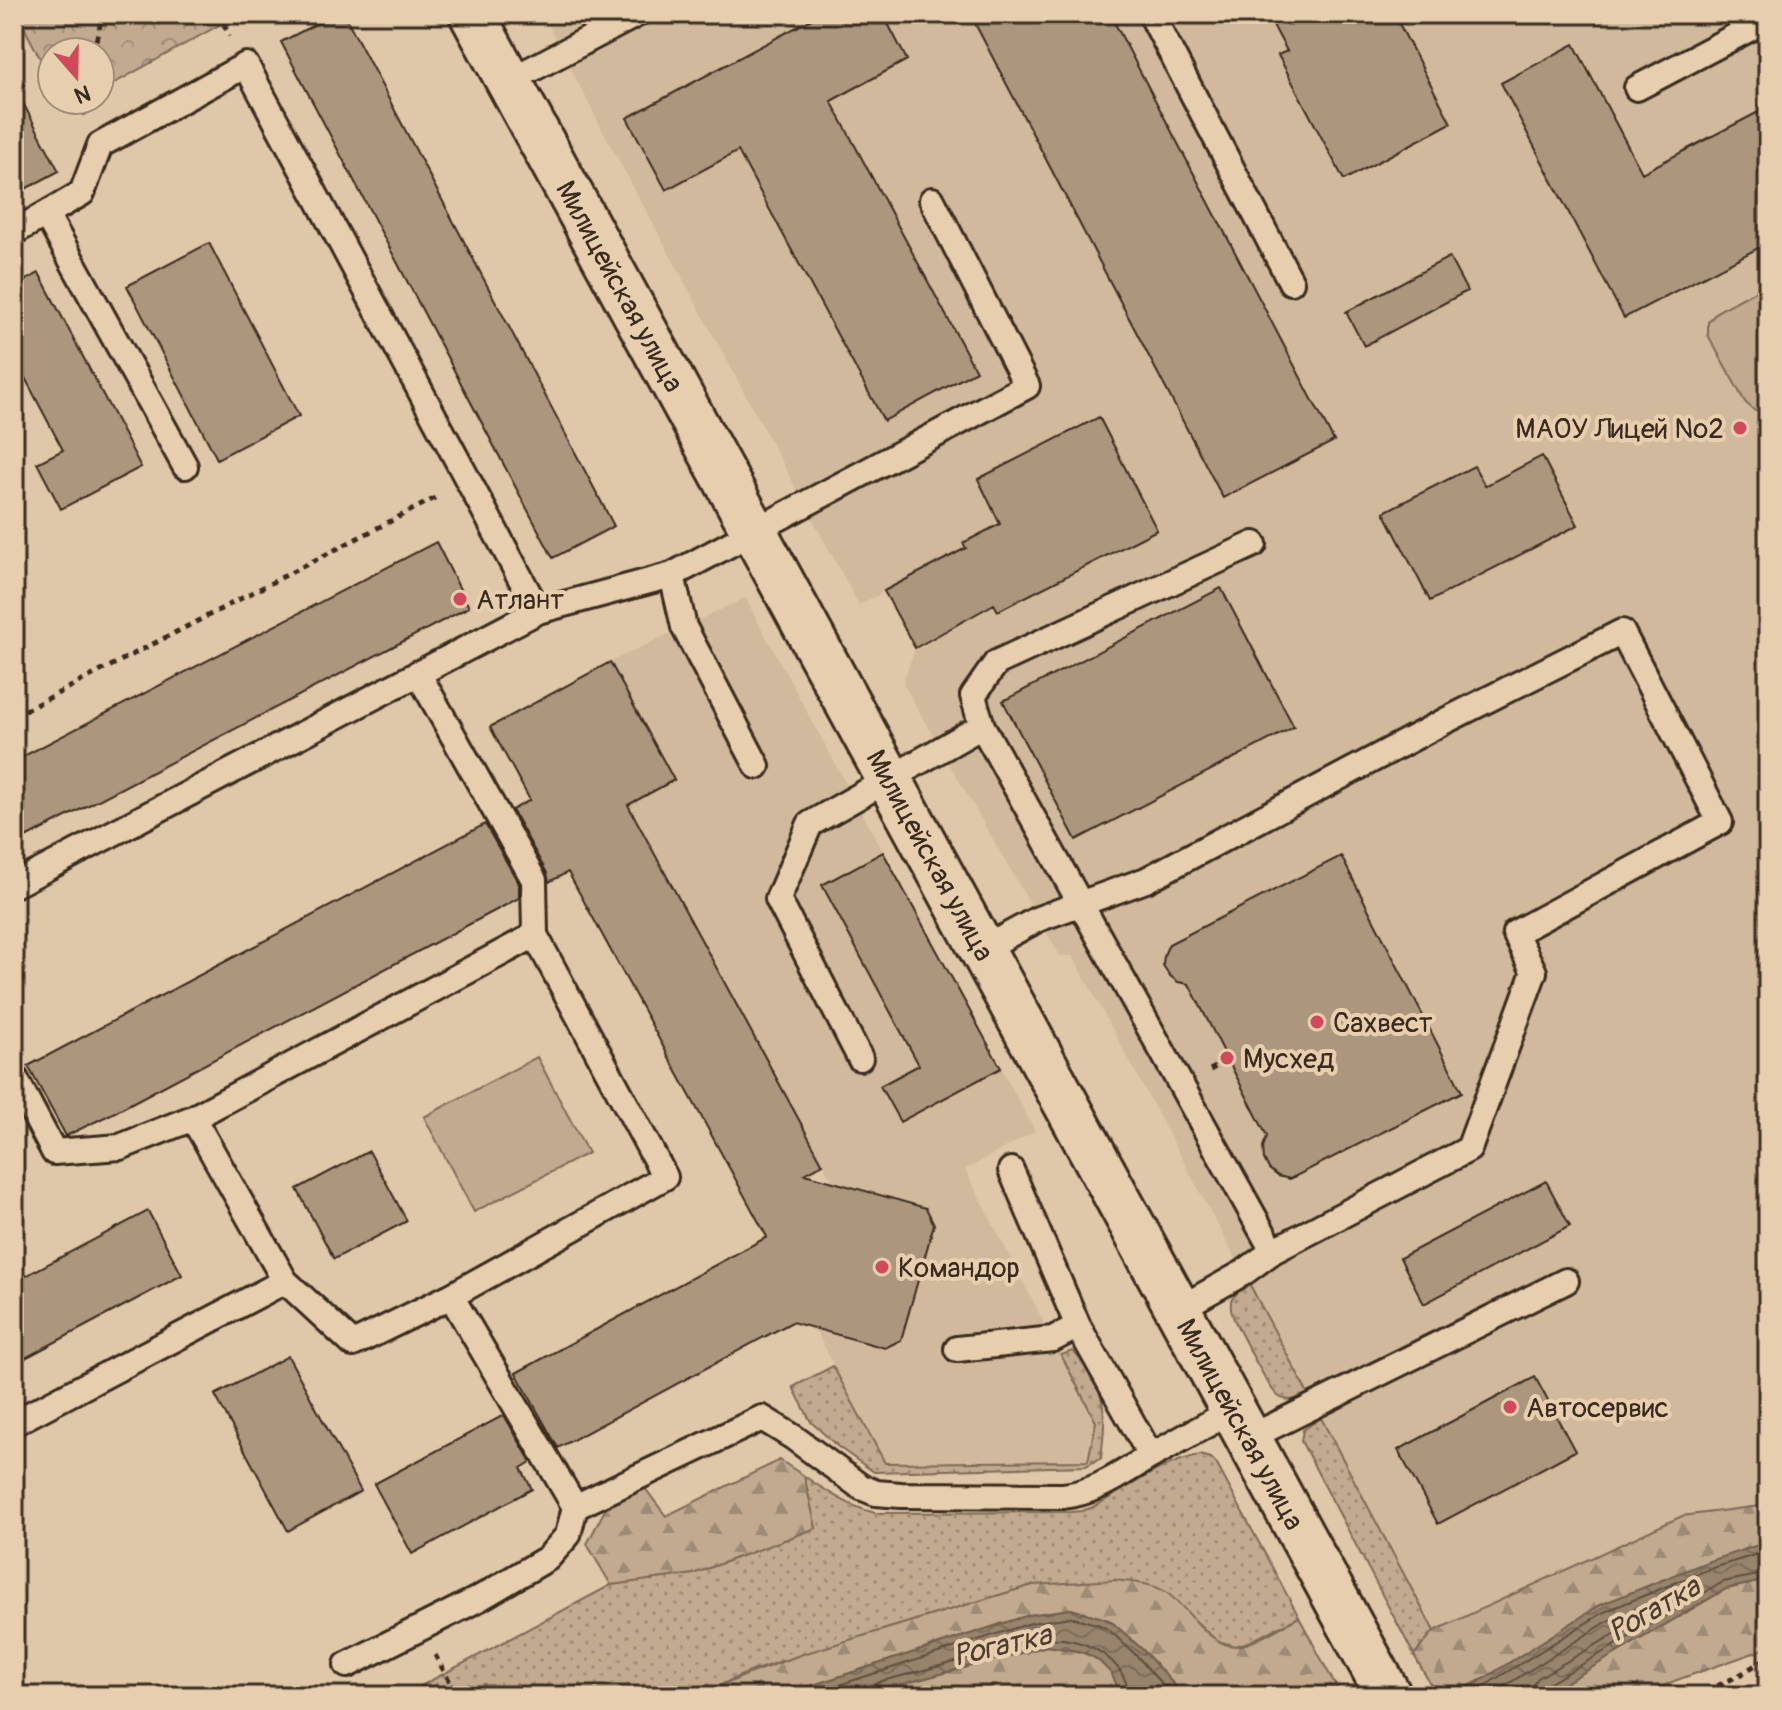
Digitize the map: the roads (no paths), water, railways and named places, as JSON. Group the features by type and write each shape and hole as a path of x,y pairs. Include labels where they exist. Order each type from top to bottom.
{"street":[{"name":"Милицейская улица","path":"472,14 1383,1686"}],"lane":[{"path":"509,81 637,14"},
{"path":"1151,14 1291,282"},
{"path":"1637,88 1760,19"},
{"path":"14,232 82,193 100,145 246,65 538,611"},
{"path":"14,885 538,611 672,575 1027,386 932,200"},
{"path":"46,214 185,466"},
{"path":"1254,544 996,663 973,696 982,726 1273,1251"},
{"path":"672,575 684,627 757,766"},
{"path":"983,949 1038,919 1146,880 1445,721 1622,632 1720,822 1515,933 1534,972 1469,1149 1273,1251 1243,1273 1179,1309"},
{"path":"193,1118 285,1281 353,1344 451,1296 665,1177 535,935 534,880 418,673"},
{"path":"860,1058 778,899 810,824 982,726"},
{"path":"14,1076 54,1152 120,1147 193,1118 535,935"},
{"path":"1011,1170 1078,1326 1151,1456"},
{"path":"14,1423 285,1281"},
{"path":"575,1507 762,1418 861,1487 876,1493 1078,1495 1099,1487 1151,1456 1241,1424 1566,1281"},
{"path":"347,1665 480,1598 548,1558 568,1535 575,1507 451,1296"},
{"path":"957,1349 1053,1339 1078,1326"}],"water":[{"name":"Рогатка","path":"1768,1542 1768,1580 1726,1589 1543,1696 1450,1696 1477,1683 1600,1605 1707,1562"},
{"name":"Рогатка","path":"1071,1609 1114,1624 1143,1650 1184,1696 1122,1696 1111,1673 1097,1659 1083,1652 1047,1646 884,1689 869,1696 787,1696 1029,1615"}],"place":[{"name":"МАОУ Лицей №2","path":"1740,428"},
{"name":"Атлант","path":"460,599"},
{"name":"Сахвест","path":"1317,1022"},
{"name":"Мусхед","path":"1227,1058"},
{"name":"Командор","path":"882,1267"},
{"name":"Автосервис","path":"1510,1407"}]}
